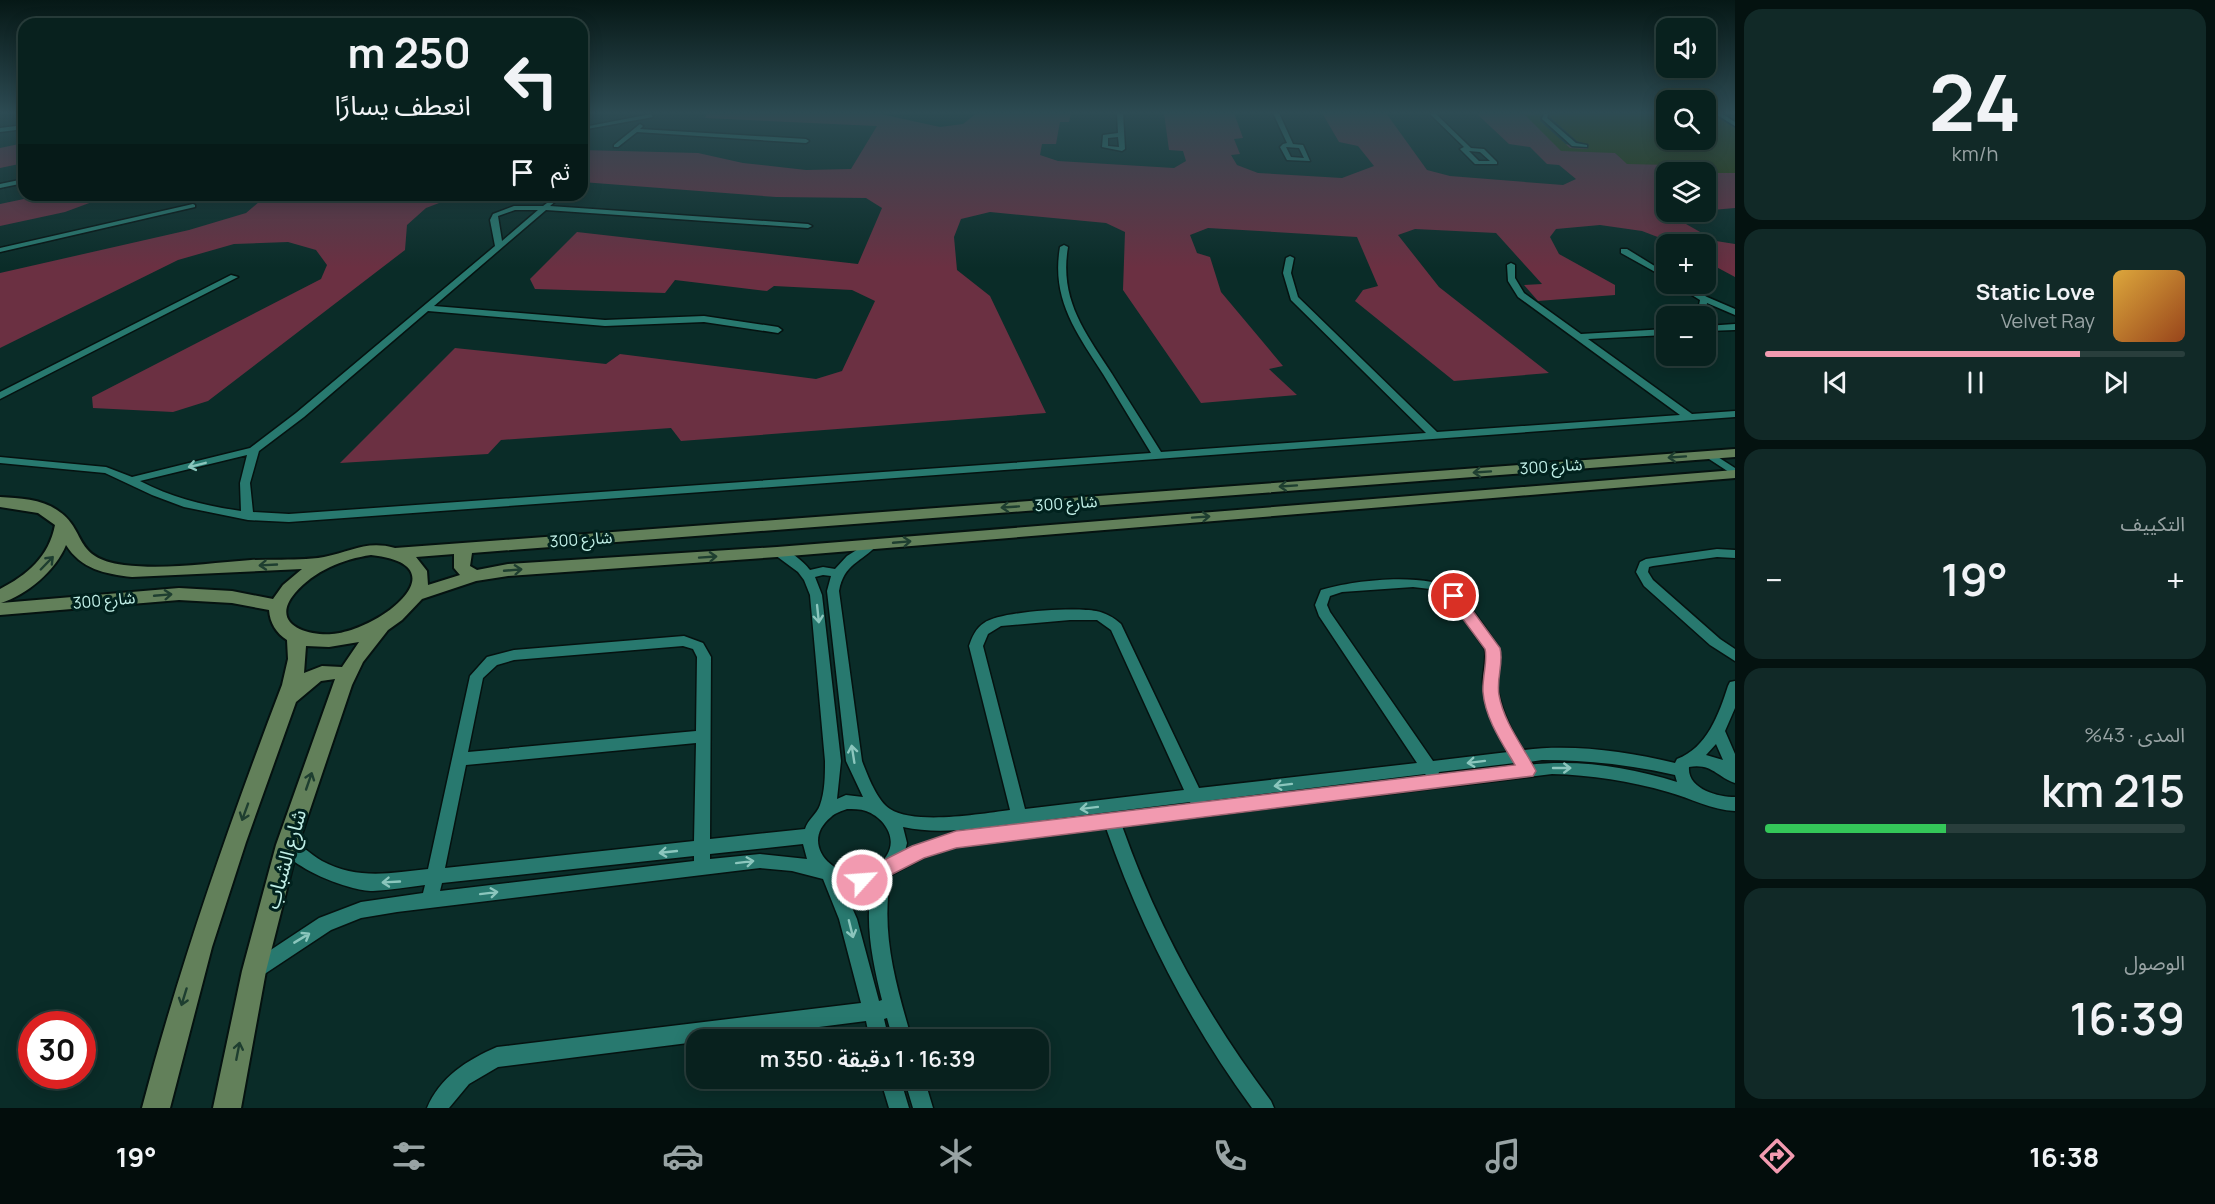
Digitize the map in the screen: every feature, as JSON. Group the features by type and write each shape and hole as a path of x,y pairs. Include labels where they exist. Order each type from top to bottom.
{"street":[{"path":"0,186 18,182"},
{"path":"132,480 254,450 300,416 553,201"},
{"path":"0,250 193,206"},
{"path":"499,247 495,215 514,208 544,208 808,226"},
{"path":"1064,247 1061,282 1065,302 1074,323 1158,455"},
{"path":"1624,251 1656,270"},
{"path":"1290,258 1287,273 1294,298 1434,435"},
{"path":"1511,265 1509,274 1512,284 1521,295 1688,416"},
{"path":"2,397 234,277"},
{"path":"1695,294 1735,312"},
{"path":"1703,306 1704,299"},
{"path":"428,308 605,323 704,319 778,330"},
{"path":"1716,328 1735,327"},
{"path":"1578,337 1656,333"},
{"path":"0,460 88,467 113,472 154,493 181,503 248,516 289,518 1735,414"},
{"path":"248,516 243,483 254,450"},
{"name":"شارع 300","path":"63,525 80,553 93,563 114,569 140,572 326,562 356,552 378,550 397,553 1735,453"},
{"path":"1710,455 1735,474"},
{"name":"شارع 300","path":"416,596 474,576 508,570 871,545 1735,474"},
{"path":"1140,497 1134,503 1139,510 1169,520"},
{"path":"0,502 32,506 46,511 60,519 63,525 62,540 52,557 33,576 0,597"},
{"path":"1077,502 1110,513 1113,519 1109,525"},
{"path":"871,545 855,554 838,573 833,581 832,591 854,761 863,784 877,806 890,817 898,834 899,844 896,854 883,870 877,892 876,916 900,1029"},
{"path":"466,548 462,555 462,568 474,576"},
{"path":"777,552 800,565 808,575 816,595 833,761 832,785 827,810"},
{"path":"326,562 295,582 279,606 280,624 296,636 310,640 336,640 364,633 396,616 416,596 420,573 416,564 397,553"},
{"path":"1735,554 1717,553 1650,562 1644,565 1642,572 1648,583 1715,642 1735,656"},
{"path":"808,575 823,571 838,573"},
{"path":"1439,783 1324,613 1321,605 1325,593 1341,588 1422,583 1438,586 1454,596 1492,648 1494,655 1490,674 1491,695 1498,719 1523,764"},
{"name":"شارع 300","path":"0,609 179,594 232,597 279,606"},
{"path":"1021,824 976,646 977,639 984,629 1005,620 1092,615 1110,621 1116,627 1201,811"},
{"name":"شارع الشباب","path":"227,1108 254,971 287,845 346,676 368,641 382,625"},
{"path":"156,1108 176,1025 219,884 295,672 296,636"},
{"path":"430,900 477,676 492,661 514,655 684,641 698,646 704,657 702,867"},
{"path":"286,699 304,682 321,672 331,671 346,676"},
{"path":"1704,797 1683,779 1684,765 1719,733 1735,686"},
{"path":"1719,733 1735,775"},
{"path":"459,759 703,736"},
{"path":"890,817 937,825 1112,821 1439,783 1523,764 1542,754 1594,755 1684,765 1710,762 1735,775"},
{"path":"254,971 325,924 361,910 760,861 792,864 826,872 840,879 862,880 919,852 956,839 1021,824 1194,796 1428,768 1523,764 1609,771 1671,785 1734,805"},
{"path":"877,806 846,802 827,810 819,817 810,836 812,855 826,872 848,919 877,1029"},
{"path":"1112,821 1130,877 1156,937 1192,1003 1264,1108"},
{"path":"287,845 323,872 346,880 372,883 810,836"},
{"path":"436,1108 448,1090 471,1069 497,1057 894,1008"},
{"path":"893,1089 899,1108"},
{"path":"917,1089 923,1108"}],"shaded area":[{"path":"0,165 16,165 0,168"},
{"path":"588,165 758,165 806,170 851,169 854,165 1119,165 1174,168 1180,165 1237,165 1258,173 1342,178 1373,165 1423,165 1427,170 1450,176 1563,185 1576,179 1555,165 1656,165 1656,222 1690,222 1686,224 1704,234 1656,234 1656,236 1642,231 1600,225 1556,229 1550,237 1559,254 1615,285 1615,295 1538,301 1524,285 1542,284 1496,233 1415,229 1398,235 1439,287 1549,373 1454,381 1355,301 1363,290 1378,286 1357,237 1208,228 1190,235 1197,253 1210,257 1221,292 1283,366 1269,369 1297,395 1201,403 1123,290 1125,232 1106,223 990,212 961,219 954,237 957,270 990,296 1046,413 681,441 671,428 501,440 488,454 340,463 455,348 606,364 620,354 816,379 842,371 875,301 852,290 774,286 767,291 675,280 665,293 535,289 530,279 577,232 858,264 882,208 866,198 776,197 588,182"},
{"path":"1716,165 1735,165 1735,208 1716,210"},
{"path":"18,200 95,201 65,212 0,226 0,204"},
{"path":"260,201 444,201 426,208 407,225 405,250 208,401 173,412 93,408 92,397 321,279 327,265 316,250 288,242 234,244 178,260 0,348 0,273 189,230 246,213"},
{"path":"1716,241 1735,244 1735,277 1716,267"}],"building":[{"path":"1716,165 1735,165 1735,173 1716,173"}],"route":[{"path":"862,880 919,852 956,839 1527,771 1498,719 1491,695 1490,674 1494,655 1492,648 1454,596"}]}
